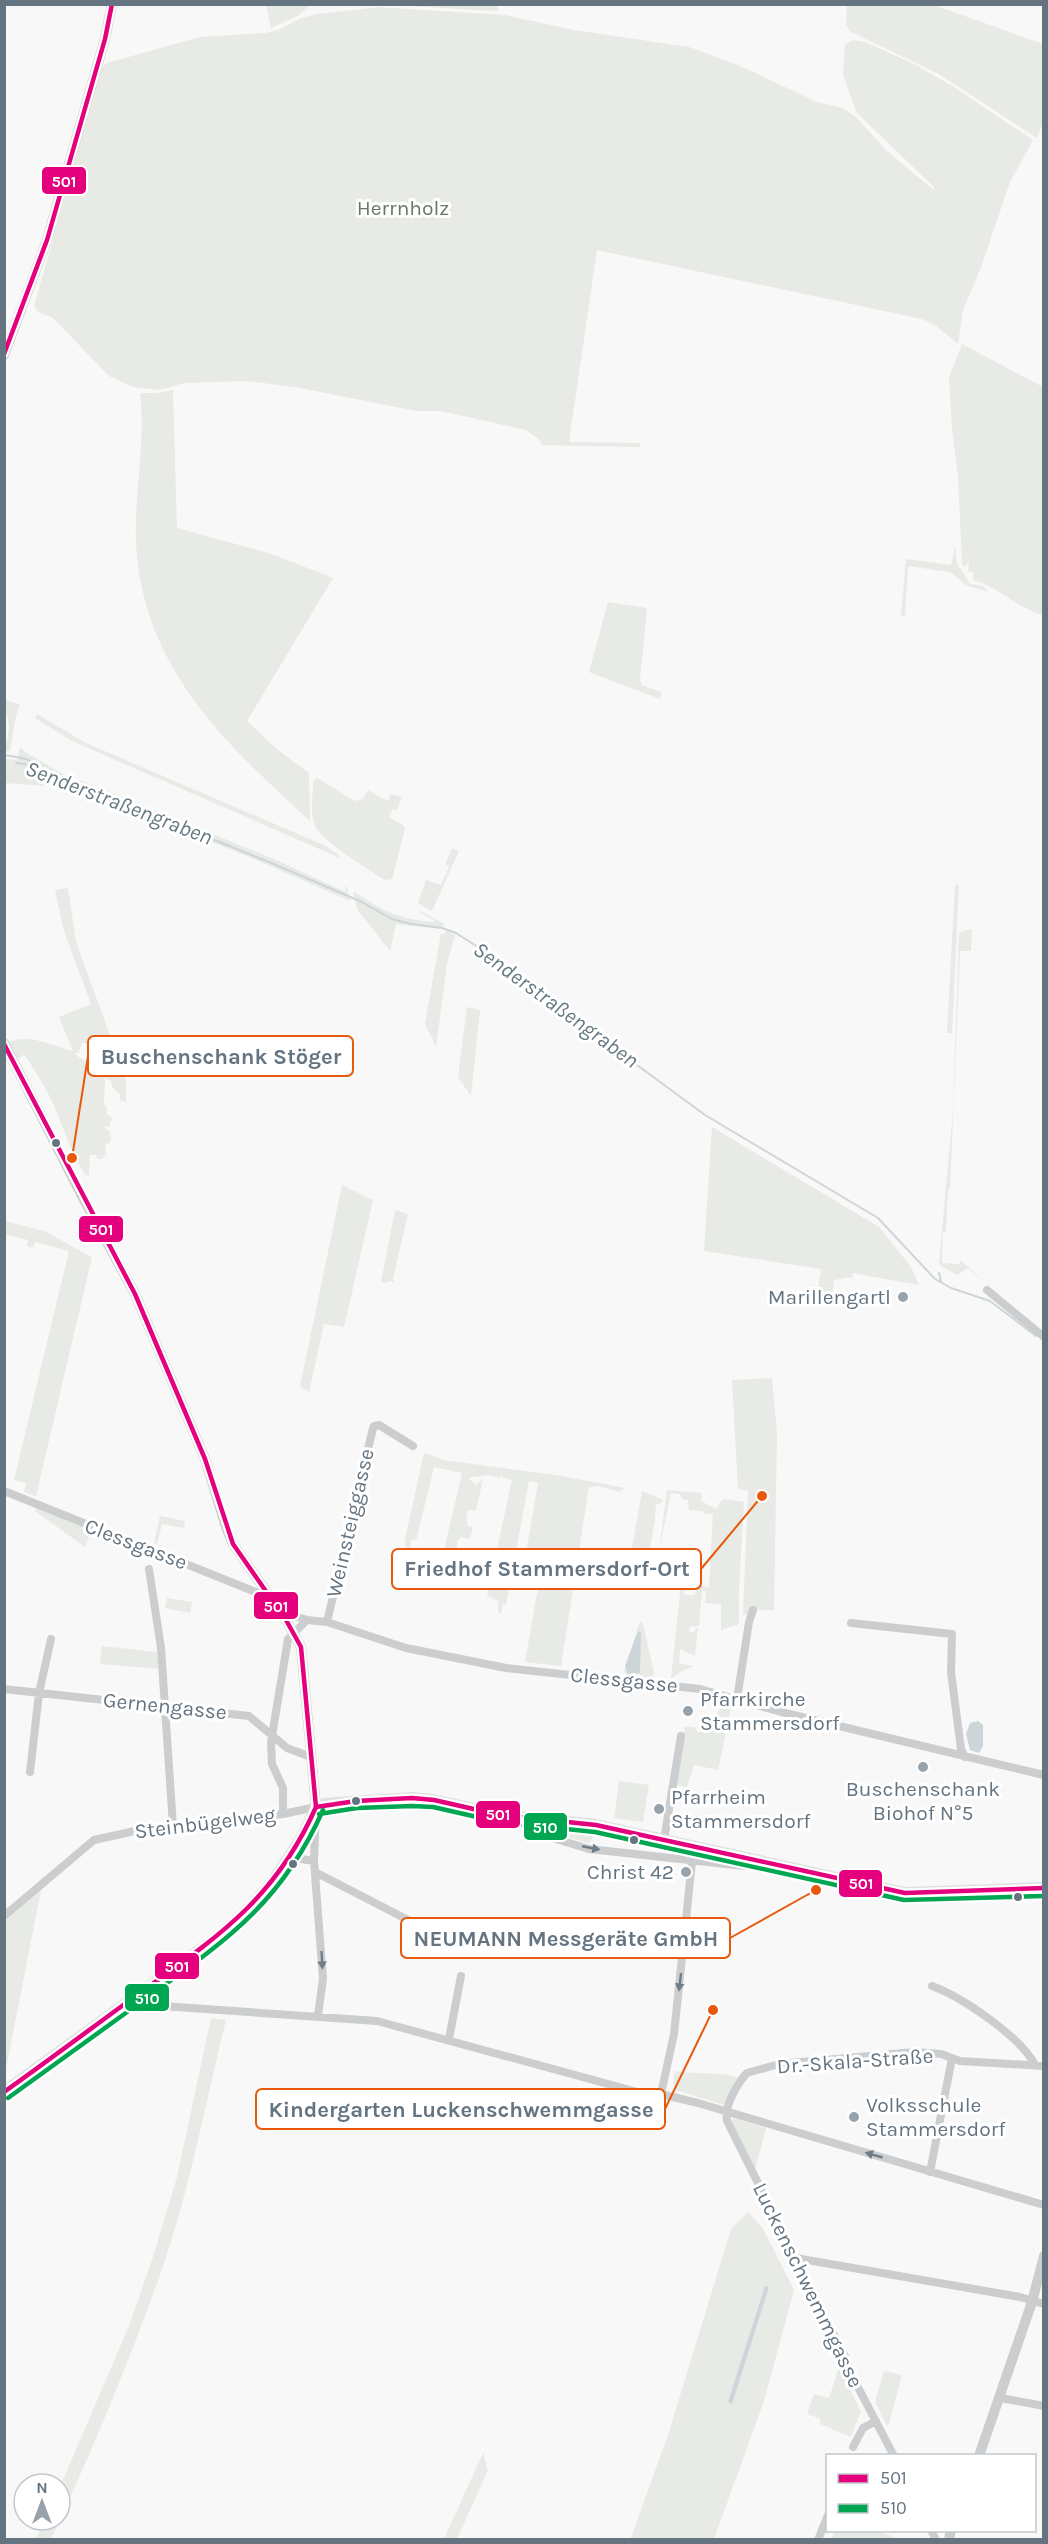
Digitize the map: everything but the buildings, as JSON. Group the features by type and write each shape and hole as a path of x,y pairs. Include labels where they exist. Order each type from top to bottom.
{"main road":[{"path":"4,2092 219,1936 264,1892 304,1834 316,1807 333,1803 412,1798 519,1817 569,1821 905,1893 1044,1888"}],"street":[{"path":"4,355 47,240 99,63 112,4"},
{"path":"4,1043 81,1194 128,1278 205,1459 233,1544 301,1647 316,1807 314,1861 323,1979 318,2015"},
{"path":"987,1290 1044,1337"},
{"name":"Weinsteiggasse","path":"327,1622 374,1425 379,1425 413,1446"},
{"name":"Clessgasse","path":"4,1491 268,1597"},
{"path":"149,1569 160,1648 173,1826"},
{"path":"737,1699 749,1622 753,1610"},
{"name":"Clessgasse","path":"279,1611 307,1620 327,1622 406,1648 506,1668 700,1689 1044,1775"},
{"path":"283,1814 282,1784 275,1772 271,1757 272,1736 282,1663 288,1640 307,1620"},
{"path":"850,1623 952,1634 951,1672 962,1749 966,1757"},
{"path":"30,1772 39,1693 51,1639"},
{"name":"Gernengasse","path":"4,1689 249,1716 292,1751 311,1757"},
{"path":"664,1840 681,1736"},
{"name":"Steinbügelweg","path":"4,1916 94,1840 173,1826 283,1814 316,1807"},
{"path":"519,1817 540,1826 556,1839 589,1849 744,1866 763,1861"},
{"path":"289,1857 314,1861"},
{"path":"662,2094 674,2034 692,1862"},
{"path":"315,1872 412,1922 470,1936"},
{"path":"449,2039 461,1976"},
{"path":"932,1986 953,1993 1021,2044 1040,2065"},
{"path":"129,2002 139,2005 318,2015 377,2021 641,2093 662,2094 698,2103 1044,2205"},
{"name":"Dr.-Skala-Straße","path":"726,2113 741,2079 751,2070 779,2064 915,2052 941,2054 977,2062 1040,2065"},
{"path":"930,2172 952,2058"},
{"name":"Luckenschwemmgasse","path":"726,2113 727,2121 770,2205 790,2257 832,2331 893,2454"},
{"path":"980,2454 1038,2303 1044,2256"},
{"path":"790,2257 1020,2297 1038,2303"},
{"path":"1001,2398 1044,2406"},
{"path":"853,2447 863,2428 876,2421"},
{"path":"818,2540 826,2520"}],"green space":[{"path":"266,4 310,5 298,16 271,28"},
{"path":"392,4 498,4 498,11 392,5"},
{"path":"847,5 934,5 1043,44 1043,122 1037,138 937,73 851,32 846,25"},
{"name":"Herrnholz","path":"379,7 505,15 574,30 689,47 736,64 817,102 843,108 857,118 888,152 934,190 934,187 857,113 843,75 845,45 853,40 865,42 914,64 954,87 1033,140 1010,182 980,270 963,310 958,344 935,325 922,319 597,250 569,442 640,443 640,447 541,445 541,441 526,430 441,411 416,411 300,388 248,381 184,383 160,390 133,387 109,376 53,318 38,312 34,306 102,67 107,63 200,37 265,33 278,30 301,18 318,14"},
{"path":"962,344 1043,387 1043,615 1025,608 974,580 972,571 968,572 969,562 964,567 962,562 958,477 949,377"},
{"path":"173,390 177,528 272,554 333,578 247,721 278,750 309,773 310,821 248,762 193,699 171,665 154,628 142,588 136,543 142,430 140,393"},
{"path":"955,547 957,563 970,584 983,586 989,592 966,585 950,572 908,566 905,617 901,616 906,559 951,565"},
{"path":"608,602 647,608 640,680 642,685 661,692 660,699 589,672"},
{"path":"4,699 20,705 10,751 5,751 9,723"},
{"path":"37,714 86,743 326,846 340,858 72,741 35,718"},
{"path":"20,747 72,779 85,782 276,860 346,892 345,886 350,901 247,856 109,801 48,786 5,783 5,759 17,760"},
{"path":"317,778 355,801 363,799 368,790 388,801 391,794 402,797 397,810 393,809 389,817 405,829 392,879 384,880 334,846 318,830 314,823 312,807 313,781"},
{"path":"452,848 459,851 432,911 418,903 426,880 441,885 449,867 445,864"},
{"path":"955,885 959,885 952,1033 947,1033"},
{"path":"68,888 76,942 123,1071 98,1061 100,1055 93,1053 94,1050 89,1047 90,1044 82,1043 78,1053 74,1053 80,1058 126,1078 126,1102 120,1100 120,1094 113,1088 111,1081 105,1078 104,1104 107,1114 112,1118 109,1127 103,1126 109,1131 111,1139 105,1144 106,1154 102,1159 97,1159 96,1155 90,1155 89,1175 86,1176 73,1153 42,1082 24,1054 19,1059 13,1054 8,1042 24,1039 41,1041 73,1051 59,1017 91,1004 64,931 55,890"},
{"path":"353,891 373,904 402,917 436,922 419,912 421,911 444,924 442,929 396,924 390,951 357,909"},
{"path":"972,929 971,951 960,951 950,1189 948,1190 946,1232 943,1232 942,1263 960,1264 960,1260 986,1283 967,1268 958,1275 939,1263 953,1111 959,934"},
{"path":"446,931 455,935 447,964 436,1047 425,1024 441,933 444,934"},
{"path":"467,1007 480,1010 471,1096 458,1077"},
{"path":"129,1035 138,1066 129,1069 119,1038"},
{"path":"712,1127 879,1227 911,1267 919,1285 853,1273 853,1277 834,1280 832,1297 817,1295 821,1269 704,1251"},
{"path":"342,1185 373,1200 344,1327 324,1324 309,1392 300,1386"},
{"path":"395,1210 408,1214 393,1279 395,1283 390,1281 386,1283 381,1282"},
{"path":"5,1221 44,1231 92,1257 36,1496 24,1492 26,1483 14,1480 69,1251 35,1242 33,1248 27,1246 28,1240 5,1234"},
{"path":"772,1378 777,1433 774,1610 751,1610 748,1615 743,1614 748,1491 738,1489 732,1380"},
{"path":"424,1453 443,1460 556,1475 625,1488 620,1492 598,1486 589,1487 561,1666 525,1662 539,1582 522,1576 538,1483 529,1481 506,1605 503,1604 501,1614 498,1612 498,1601 487,1596 512,1480 501,1477 501,1475 498,1480 498,1477 489,1475 468,1478 476,1485 483,1479 476,1510 469,1510 466,1515 468,1526 473,1527 470,1539 461,1537 457,1542 458,1554 451,1584 437,1580 462,1473 434,1467 416,1541 414,1539 411,1541 410,1548 406,1547 405,1539"},
{"path":"667,1490 702,1493 701,1501 716,1509 723,1499 744,1502 739,1624 721,1630 721,1604 705,1603 706,1591 702,1590 699,1626 690,1627 689,1632 694,1632 698,1628 695,1656 680,1649 679,1663 694,1666 671,1679 681,1583 684,1595 695,1595 697,1584 709,1588 713,1514 689,1510 688,1500 682,1499 680,1494 671,1493 659,1551"},
{"path":"642,1491 663,1500 662,1503 656,1504 643,1590 625,1587"},
{"path":"36,1508 92,1530 85,1547 35,1511"},
{"path":"160,1516 185,1521 184,1528 162,1524 157,1544 154,1543"},
{"path":"167,1598 192,1602 190,1613 165,1608"},
{"path":"640,1621 643,1623 654,1673 652,1678 627,1675 624,1672"},
{"path":"102,1646 157,1652 159,1669 100,1664"},
{"path":"729,1702 732,1703 718,1770 694,1765 687,1787 675,1785 685,1727 694,1727 698,1732 706,1731 708,1721"},
{"path":"619,1781 649,1785 643,1822 614,1818"},
{"path":"550,1825 593,1830 591,1842 554,1833"},
{"path":"41,1890 5,2074 5,1930 7,1918"},
{"path":"211,2018 226,2020 188,2181 170,2244 135,2342 72,2492 72,2472 66,2472 129,2326 177,2177"},
{"path":"675,2071 738,2078 727,2106 676,2090 673,2084"},
{"path":"733,2118 766,2128 755,2170 731,2121"},
{"path":"748,2212 762,2227 794,2290 764,2401 714,2539 630,2540 668,2435 731,2229"},
{"path":"839,2367 861,2411 851,2437 820,2424 821,2419 807,2414 814,2394 829,2398"},
{"path":"884,2371 902,2375 888,2427 875,2402"},
{"path":"483,2453 488,2470 457,2539 444,2539"},
{"path":"39,2532 54,2532 51,2539 36,2539"},
{"path":"834,2532 881,2532 896,2538 895,2540 831,2539"}],"shaded area":[{"path":"638,1631 641,1632 640,1673 628,1674 625,1666"},
{"path":"978,1721 983,1725 983,1746 979,1753 970,1750 966,1734 970,1723"},
{"path":"765,2286 769,2287 732,2404 728,2402"}],"waterway":[{"path":"4,755 30,761 43,769"},
{"name":"Senderstraßengraben","path":"16,763 30,765 74,786 107,796 276,865 362,902 392,919 442,928 456,933 515,971 554,1004 705,1115 878,1218 935,1279 951,1288 990,1301 1036,1336"},
{"name":"Senderstraßengraben","path":"939,1273 941,1282"}],"transit line":[{"name":"501","path":"4,354 47,240 105,39 112,4"},
{"name":"501","path":"4,1044 135,1294 205,1459 233,1544 286,1620 301,1647 316,1807"},
{"name":"501","path":"316,1807 356,1801 412,1798 434,1800 500,1815 596,1825 905,1893 1044,1888"},
{"name":"501","path":"4,2092 193,1955 241,1914 282,1868 316,1807"},
{"name":"510","path":"319,1814 357,1808 433,1807 499,1822 595,1832 904,1900 1044,1896"},
{"name":"510","path":"8,2098 198,1960 247,1920 288,1872 323,1810"}],"place":[{"name":"Buschenschank Stöger","path":"72,1158"},
{"name":"Marillengartl","path":"903,1297"},
{"name":"Friedhof Stammersdorf-Ort","path":"762,1496"},
{"name":"Pfarrkirche Stammersdorf","path":"688,1711"},
{"name":"Buschenschank Biohof N°5","path":"923,1767"},
{"name":"Pfarrheim Stammersdorf","path":"659,1809"},
{"name":"Christ 42","path":"686,1872"},
{"name":"NEUMANN Messgeräte GmbH","path":"816,1890"},
{"name":"Kindergarten Luckenschwemmgasse","path":"713,2010"},
{"name":"Volksschule Stammersdorf","path":"854,2117"}]}
